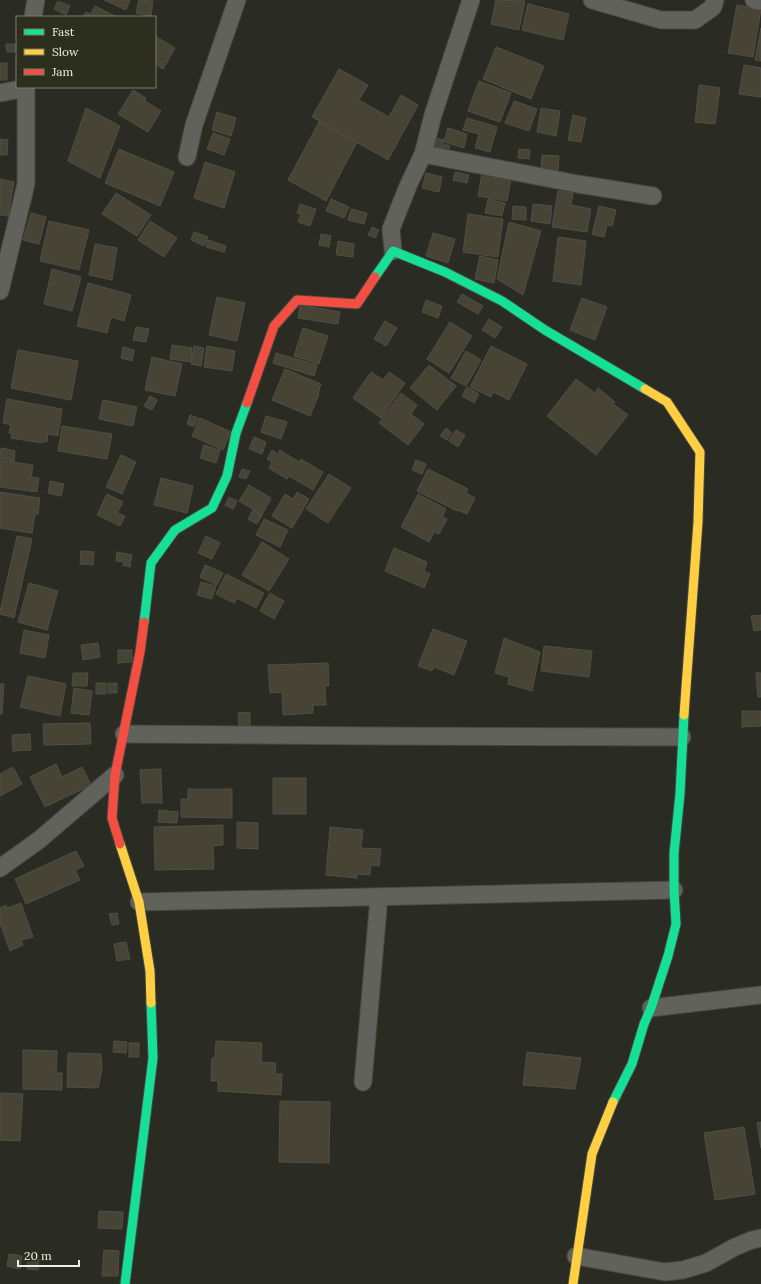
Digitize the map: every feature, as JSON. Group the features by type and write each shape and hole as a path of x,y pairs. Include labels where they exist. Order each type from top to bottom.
{"street":[{"path":"33,16 36,0"},
{"path":"187,157 194,124 237,0"},
{"path":"125,1284 153,1058 150,971 139,902 112,818 115,774 140,652 151,563 175,530 212,508 227,476 236,433 274,326 297,300 357,304 393,251 391,229 408,186 423,154 433,115 471,0"},
{"path":"592,0 661,20 695,20 713,7 715,0"},
{"path":"754,0 761,1"},
{"path":"0,93 22,88"},
{"path":"0,291 26,184 26,88"},
{"path":"423,154 578,184 653,196"},
{"path":"393,251 446,272 502,301 544,330 667,402 700,452 698,522 682,737 680,794 674,853 676,924 668,956 651,1008 644,1024 632,1064 612,1104 592,1154 572,1284"},
{"path":"124,734 682,737"},
{"path":"0,868 39,840 115,774"},
{"path":"139,902 674,890"},
{"path":"363,1082 379,897"},
{"path":"651,1008 761,995"},
{"path":"576,1256 665,1272 683,1270 706,1263 735,1247 761,1238"}],"building":[{"path":"104,0 130,0 126,10"},
{"path":"139,0 153,1 151,16 136,13"},
{"path":"496,0 525,1 519,30 491,24"},
{"path":"58,1 70,6 66,15 54,9"},
{"path":"528,4 569,14 563,40 522,30"},
{"path":"737,5 761,9 753,57 728,53"},
{"path":"95,6 115,16 84,16 86,12 91,14"},
{"path":"761,28 761,61 755,60"},
{"path":"156,37 175,48 163,69 156,65"},
{"path":"6,44 15,44 15,52 7,52"},
{"path":"496,47 544,66 531,99 483,79"},
{"path":"0,63 7,63 7,80 0,80"},
{"path":"744,65 761,68 761,97 739,94"},
{"path":"339,69 368,85 359,100 389,117 401,95 418,105 388,160 312,117"},
{"path":"479,81 511,93 500,122 468,111"},
{"path":"699,85 720,88 715,124 695,122"},
{"path":"133,90 146,98 145,101 161,111 148,132 118,114"},
{"path":"514,101 537,109 529,131 505,123"},
{"path":"86,108 120,126 100,178 68,161"},
{"path":"541,108 560,111 556,136 537,132"},
{"path":"217,112 236,118 231,136 212,130"},
{"path":"573,115 586,118 581,142 568,140"},
{"path":"467,118 497,127 490,152 475,148 479,134 463,130"},
{"path":"319,122 357,142 326,201 288,180"},
{"path":"448,128 467,134 464,148 444,142"},
{"path":"213,133 230,139 224,155 207,149"},
{"path":"436,138 444,140 440,149 433,146"},
{"path":"0,139 8,140 7,155 0,155"},
{"path":"444,144 450,146 448,152 441,149"},
{"path":"119,149 174,172 160,206 105,183"},
{"path":"519,149 530,150 529,159 518,158"},
{"path":"542,155 559,156 558,170 541,169"},
{"path":"205,162 235,172 224,208 194,198"},
{"path":"455,172 469,175 467,183 453,180"},
{"path":"426,173 442,177 439,192 422,188"},
{"path":"482,173 511,179 507,201 478,196"},
{"path":"0,179 14,182 8,216 0,215"},
{"path":"558,191 573,193 571,205 591,209 587,232 552,227"},
{"path":"116,193 151,215 137,236 102,214"},
{"path":"331,199 349,207 344,218 326,211"},
{"path":"488,199 505,203 502,216 485,213"},
{"path":"300,204 316,209 310,226 298,222 301,214 297,213"},
{"path":"533,204 552,206 550,224 531,221"},
{"path":"513,206 526,207 526,220 512,219"},
{"path":"599,206 616,210 612,226 607,225 604,237 592,234"},
{"path":"351,209 367,213 364,224 348,220"},
{"path":"31,213 46,217 39,244 23,240"},
{"path":"468,214 503,219 498,257 463,252"},
{"path":"49,221 89,230 79,270 40,261"},
{"path":"150,221 177,238 164,257 138,240"},
{"path":"509,222 541,231 523,295 497,279"},
{"path":"372,227 379,230 375,238 368,235"},
{"path":"194,232 208,237 204,246 191,240"},
{"path":"433,233 455,239 448,263 426,256"},
{"path":"321,234 331,236 329,247 319,245"},
{"path":"558,237 586,241 581,285 553,281"},
{"path":"208,240 226,246 224,252 206,247"},
{"path":"338,241 354,244 353,257 336,255"},
{"path":"95,244 117,248 112,280 89,275"},
{"path":"480,256 498,260 494,283 475,279"},
{"path":"52,269 81,277 72,311 44,304"},
{"path":"88,283 131,295 124,321 111,317 107,333 77,326"},
{"path":"462,294 483,306 478,314 457,302"},
{"path":"217,297 245,303 237,341 209,335"},
{"path":"582,298 607,307 595,340 570,330"},
{"path":"426,300 442,306 438,318 422,312"},
{"path":"300,305 340,312 338,324 298,318"},
{"path":"489,319 502,327 495,338 482,330"},
{"path":"385,321 397,328 386,346 374,339"},
{"path":"450,322 472,336 449,373 427,359"},
{"path":"136,327 149,329 146,342 133,340"},
{"path":"303,328 328,336 319,364 294,356"},
{"path":"172,345 192,348 191,362 170,359"},
{"path":"194,346 204,348 201,366 191,364"},
{"path":"207,346 235,351 232,371 204,367"},
{"path":"491,346 527,364 509,400 493,392 491,397 470,387"},
{"path":"123,347 134,350 132,361 121,358"},
{"path":"18,350 78,361 71,400 11,388"},
{"path":"466,351 481,360 466,386 451,378"},
{"path":"276,353 317,365 314,376 273,363"},
{"path":"152,357 182,364 175,396 145,390"},
{"path":"429,365 456,386 437,410 410,388"},
{"path":"285,369 321,384 319,394 310,416 272,400"},
{"path":"371,372 383,380 389,372 405,383 381,418 353,398"},
{"path":"576,379 595,393 598,388 615,402 613,404 628,415 596,455 547,416"},
{"path":"467,387 479,394 474,403 462,396"},
{"path":"401,393 417,405 411,414 424,424 408,445 379,423"},
{"path":"150,396 157,400 152,410 144,406"},
{"path":"7,399 62,409 58,436 48,434 47,442 43,441 42,443 11,438 12,433 9,433 11,425 3,423"},
{"path":"103,400 137,407 133,426 99,419"},
{"path":"190,415 198,418 194,427 187,424"},
{"path":"266,416 287,422 281,439 261,432"},
{"path":"200,418 231,432 223,450 192,436"},
{"path":"62,426 112,434 107,459 58,451"},
{"path":"446,428 452,433 447,440 440,436"},
{"path":"456,430 465,435 458,447 449,441"},
{"path":"254,437 266,442 262,454 249,449"},
{"path":"204,445 220,450 216,463 200,458"},
{"path":"1,448 15,451 14,461 0,458"},
{"path":"272,450 278,454 280,450 299,462 301,459 323,472 313,490 289,476 287,479 269,468 272,462 267,459"},
{"path":"121,455 136,462 122,494 106,487"},
{"path":"0,460 33,465 31,477 39,478 37,492 0,487"},
{"path":"416,460 426,464 422,474 412,470"},
{"path":"242,469 250,471 246,479 239,477"},
{"path":"428,469 468,489 466,493 475,498 467,514 457,511 417,491"},
{"path":"329,474 351,488 328,523 306,509"},
{"path":"161,478 193,486 187,513 154,505"},
{"path":"50,481 64,484 61,496 48,493"},
{"path":"249,485 271,498 262,515 239,501"},
{"path":"0,492 40,498 38,514 35,514 32,533 0,528"},
{"path":"297,492 309,499 292,528 272,516 285,494 293,499"},
{"path":"107,494 123,502 117,513 125,516 120,526 97,515"},
{"path":"418,494 446,509 442,517 447,519 439,534 434,532 429,542 401,527"},
{"path":"229,497 237,501 233,509 225,505"},
{"path":"253,510 262,516 257,524 248,519"},
{"path":"264,519 288,530 280,547 256,535"},
{"path":"17,536 32,539 14,618 0,614 0,611"},
{"path":"206,536 220,543 212,559 198,553"},
{"path":"262,542 289,559 269,591 242,575"},
{"path":"394,548 427,562 424,571 430,574 424,588 385,571"},
{"path":"81,551 94,552 93,565 80,564"},
{"path":"117,552 132,555 130,567 123,565 124,562 116,561"},
{"path":"205,565 223,573 217,585 200,577"},
{"path":"226,574 264,593 256,608 237,598 234,603 216,594"},
{"path":"201,582 216,586 212,599 197,595"},
{"path":"29,583 58,591 47,630 18,622"},
{"path":"270,593 284,601 274,619 260,611"},
{"path":"761,615 761,630 754,631 751,616"},
{"path":"433,629 467,641 454,675 434,667 432,671 418,666"},
{"path":"24,630 49,635 45,658 20,653"},
{"path":"504,638 540,652 532,691 508,684 509,677 495,673"},
{"path":"98,643 100,657 83,660 81,645"},
{"path":"544,646 592,651 589,677 541,671"},
{"path":"118,650 132,650 132,662 118,663"},
{"path":"328,663 329,686 325,686 326,705 313,705 313,713 283,715 282,692 270,693 268,665"},
{"path":"73,673 88,673 87,686 72,686"},
{"path":"756,673 761,673 761,697 758,697"},
{"path":"28,676 66,684 60,716 20,707"},
{"path":"96,683 106,683 106,694 96,694"},
{"path":"108,683 117,683 117,693 108,693"},
{"path":"0,684 4,684 2,714 0,714"},
{"path":"74,688 92,691 89,715 71,713"},
{"path":"742,711 761,711 761,726 742,727"},
{"path":"250,712 250,729 239,729 238,713"},
{"path":"90,723 91,744 44,745 43,724"},
{"path":"30,734 31,750 13,751 12,735"},
{"path":"56,764 62,777 82,767 91,785 45,807 30,777"},
{"path":"13,767 22,784 0,796 0,774"},
{"path":"161,769 162,803 142,803 140,770"},
{"path":"273,778 306,778 306,814 273,814"},
{"path":"188,789 232,789 232,818 181,817 181,799 188,799"},
{"path":"159,810 178,812 177,823 158,822"},
{"path":"237,822 258,823 258,849 237,848"},
{"path":"223,825 223,845 213,846 214,869 155,870 154,827"},
{"path":"330,827 363,830 361,848 381,849 379,866 371,865 370,875 357,874 357,878 326,875"},
{"path":"76,851 84,866 75,870 80,880 26,904 15,879"},
{"path":"21,903 33,937 21,940 23,945 10,951 0,923 0,908 6,905 7,908"},
{"path":"117,913 119,924 112,925 109,914"},
{"path":"126,942 130,959 117,961 114,944"},
{"path":"114,1041 127,1042 126,1053 113,1052"},
{"path":"216,1041 262,1043 261,1062 276,1063 275,1074 282,1074 281,1095 218,1091 218,1081 211,1081 212,1058 215,1058"},
{"path":"129,1043 139,1043 139,1057 129,1057"},
{"path":"23,1050 57,1051 56,1073 62,1073 62,1090 23,1089"},
{"path":"527,1052 581,1058 575,1089 523,1085"},
{"path":"68,1053 101,1054 102,1070 98,1088 67,1087"},
{"path":"0,1093 23,1094 20,1141 0,1140"},
{"path":"280,1101 330,1102 329,1163 279,1162"},
{"path":"761,1122 761,1148 757,1123"},
{"path":"744,1127 755,1194 715,1200 704,1133"},
{"path":"99,1211 123,1212 122,1229 98,1228"},
{"path":"104,1250 119,1251 118,1276 102,1276"},
{"path":"9,1254 22,1256 20,1269 7,1266"},
{"path":"28,1258 39,1259 38,1270 27,1269"}],"traffic: fast":[{"path":"375,277 393,251 445,272 502,301 545,330 645,389"},
{"path":"144,622 151,563 175,530 212,508 227,476 236,433 247,403"},
{"path":"613,1102 632,1064 644,1024 651,1008 668,956 676,924 674,853 680,794 684,715"},
{"path":"125,1284 153,1058 151,1003"}],"traffic: slow":[{"path":"645,389 667,402 700,452 698,522 684,715"},
{"path":"120,844 139,902 150,971 151,1003"},
{"path":"573,1284 592,1154 613,1102"}],"traffic: jam":[{"path":"247,403 274,326 297,300 357,304 375,277"},
{"path":"120,844 112,818 115,775 140,652 144,622"}]}
